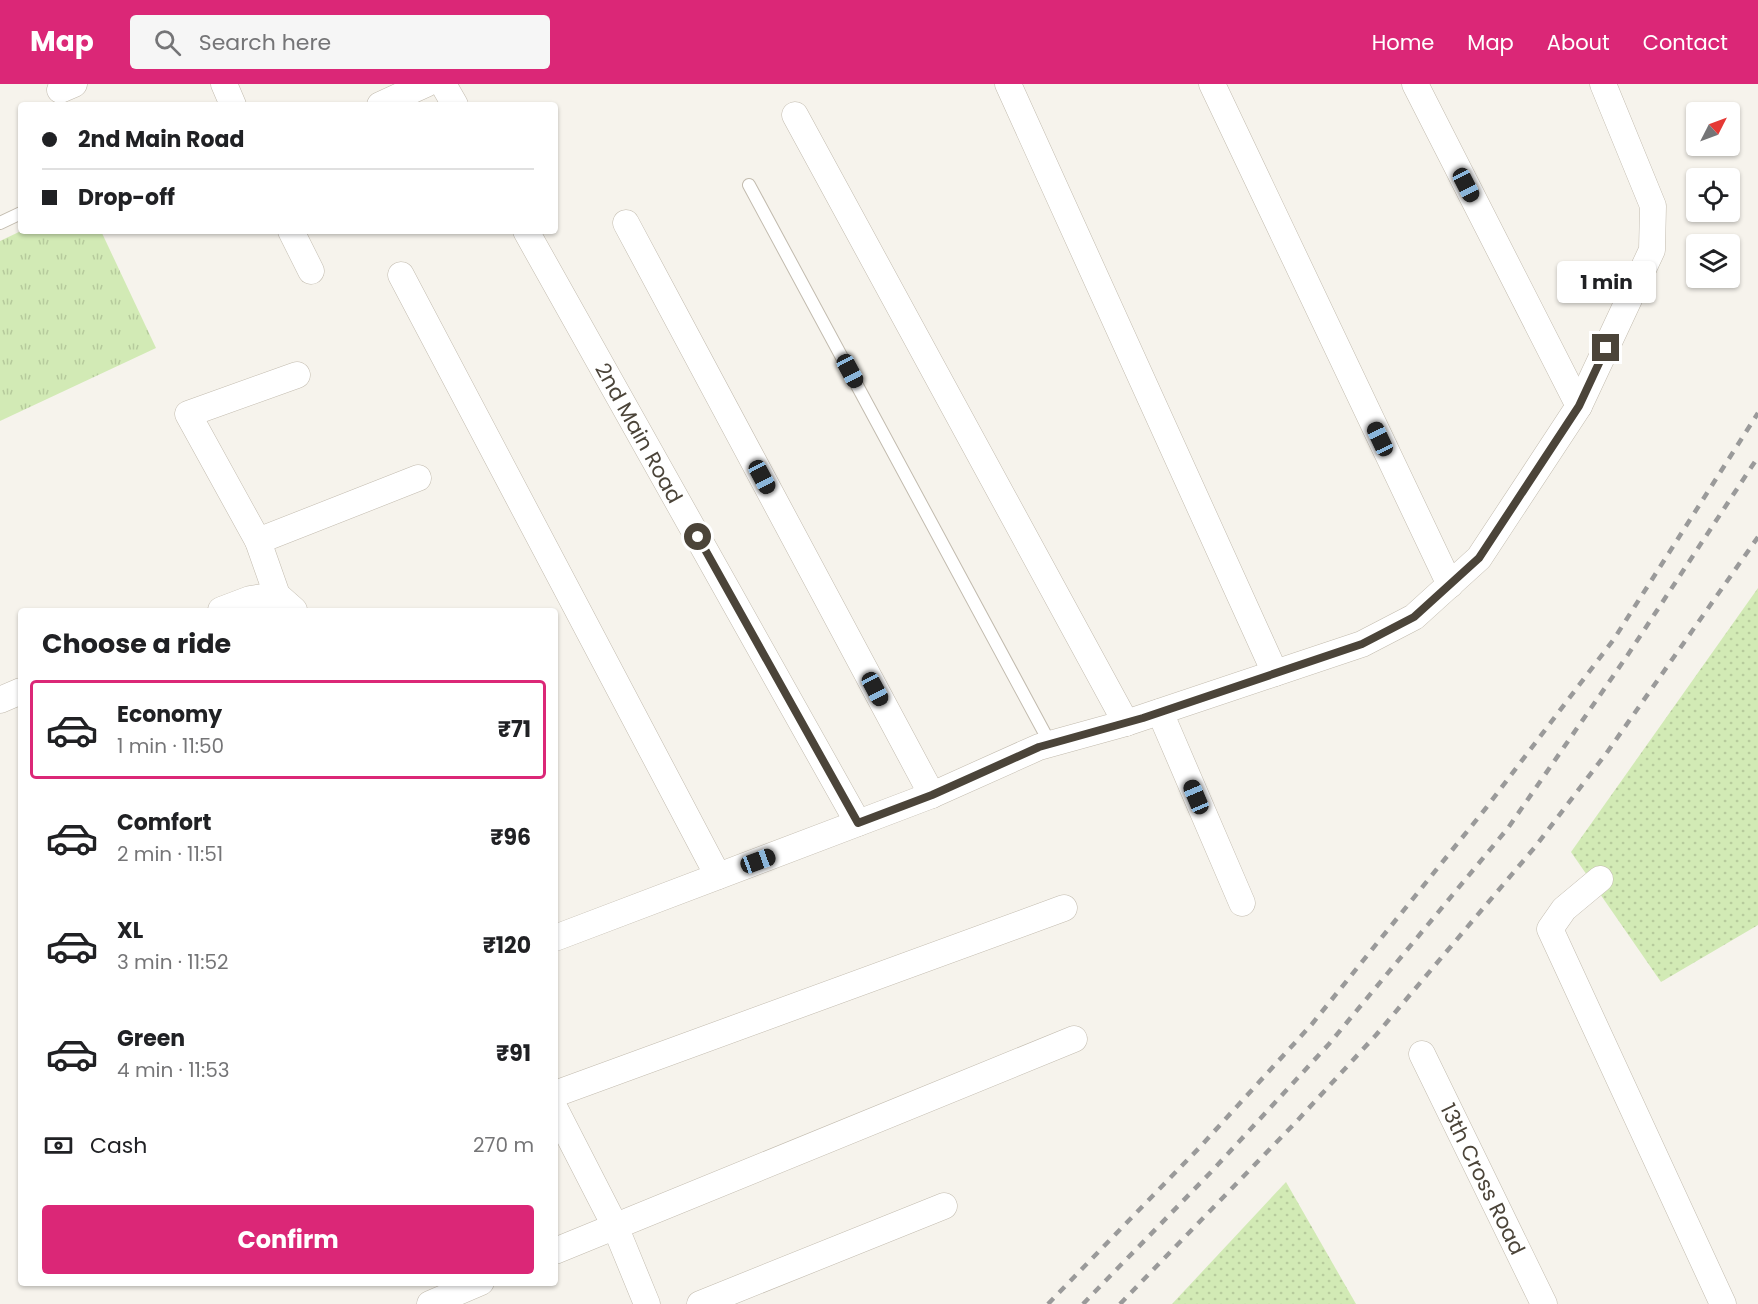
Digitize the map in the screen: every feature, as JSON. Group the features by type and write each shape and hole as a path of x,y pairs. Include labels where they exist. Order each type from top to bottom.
{"street":[{"path":"224,84 232,102"},
{"path":"387,102 426,84"},
{"path":"443,84 453,102"},
{"path":"1008,84 1275,673"},
{"path":"1212,84 1450,585"},
{"path":"1415,84 1579,406"},
{"path":"558,937 932,795 1039,747 1160,712 1362,644 1414,617 1479,558 1579,406 1652,250 1653,206 1603,84"},
{"path":"795,115 1125,723"},
{"path":"626,223 932,795"},
{"path":"292,234 311,271"},
{"name":"2nd Main Road","path":"528,234 858,823"},
{"path":"401,275 718,876"},
{"path":"285,603 258,542 188,414 297,375"},
{"path":"258,542 418,478"},
{"path":"226,608 250,599 285,603"},
{"path":"0,700 18,692"},
{"path":"1160,712 1242,903"},
{"path":"1600,879 1564,909 1550,930 1723,1304"},
{"path":"558,1093 1064,908"},
{"path":"558,1250 1074,1039"},
{"name":"13th Cross Road","path":"1422,1054 1545,1304"},
{"path":"558,1114 615,1226 647,1304"},
{"path":"700,1304 944,1206"},
{"path":"430,1304 472,1286"}],"lane":[{"path":"749,184 1051,745"},
{"path":"0,223 18,214"}],"green space":[{"path":"18,232 102,234 156,348 0,421 0,241"},
{"path":"1758,588 1758,925 1661,982 1571,852"},
{"path":"1286,1182 1356,1304 1172,1304"}],"railway":[{"path":"1048,1304 1200,1147 1312,1024 1486,808 1614,639 1758,413"},
{"path":"1083,1304 1211,1172 1329,1044 1508,828 1627,656 1758,457"},
{"path":"1120,1304 1296,1122 1376,1035 1535,847 1608,751 1758,537"}],"route":[{"path":"698,537 858,823 932,795 1039,747 1143,718 1362,644 1414,617 1479,558 1579,406 1606,348"}]}
